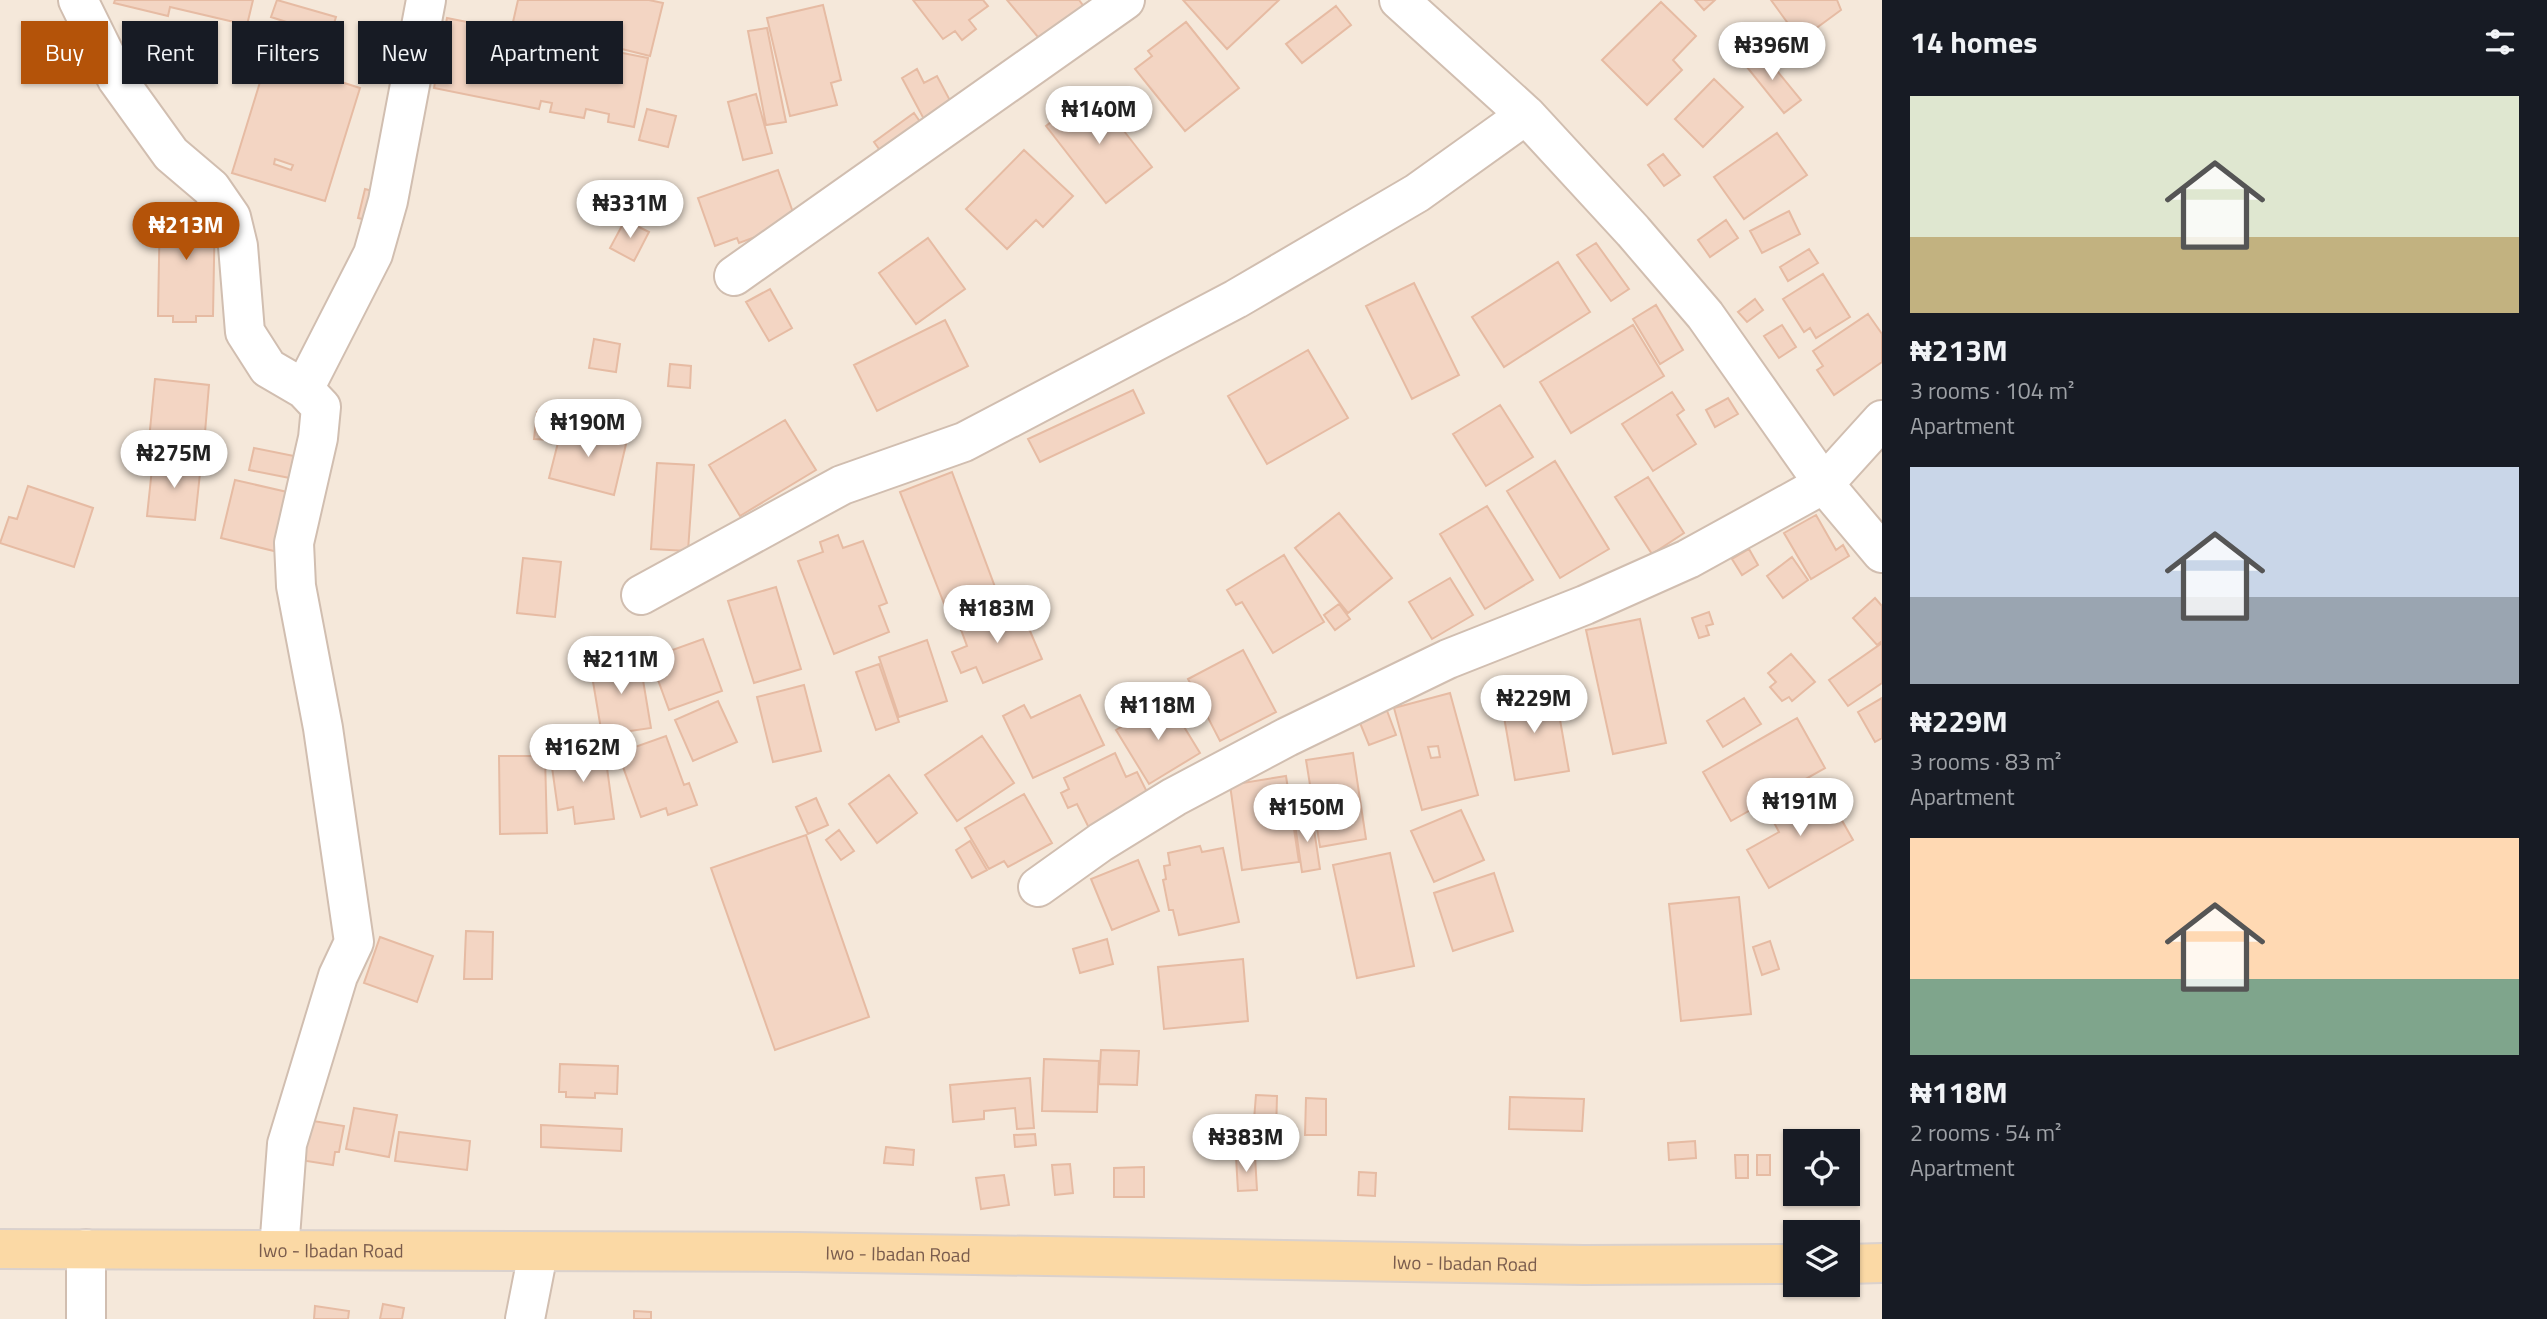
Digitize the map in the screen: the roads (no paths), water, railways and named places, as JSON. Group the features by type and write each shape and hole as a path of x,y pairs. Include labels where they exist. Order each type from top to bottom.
{"main road":[{"name":"Iwo - Ibadan Road","path":"0,1249 811,1252 1584,1265 1783,1264"},
{"path":"1860,1264 1882,1263"}],"street":[{"path":"78,0 117,79 171,154 211,188 231,217 238,246 245,332 268,368 304,389 321,407 318,438 294,543 296,586 323,728 354,942 338,976 287,1144 279,1250"},
{"path":"304,389 373,254 388,201 426,0"},
{"path":"734,276 1125,0"},
{"path":"1399,0 1526,115 1705,315 1824,484 1882,553"},
{"path":"641,594 842,485 964,442 1236,299 1417,193 1526,115"},
{"path":"1038,887 1101,842 1174,797 1287,737 1448,659 1584,605 1688,559 1824,484 1882,420"},
{"path":"86,1249 86,1319"},
{"path":"525,1319 538,1253"}]}
